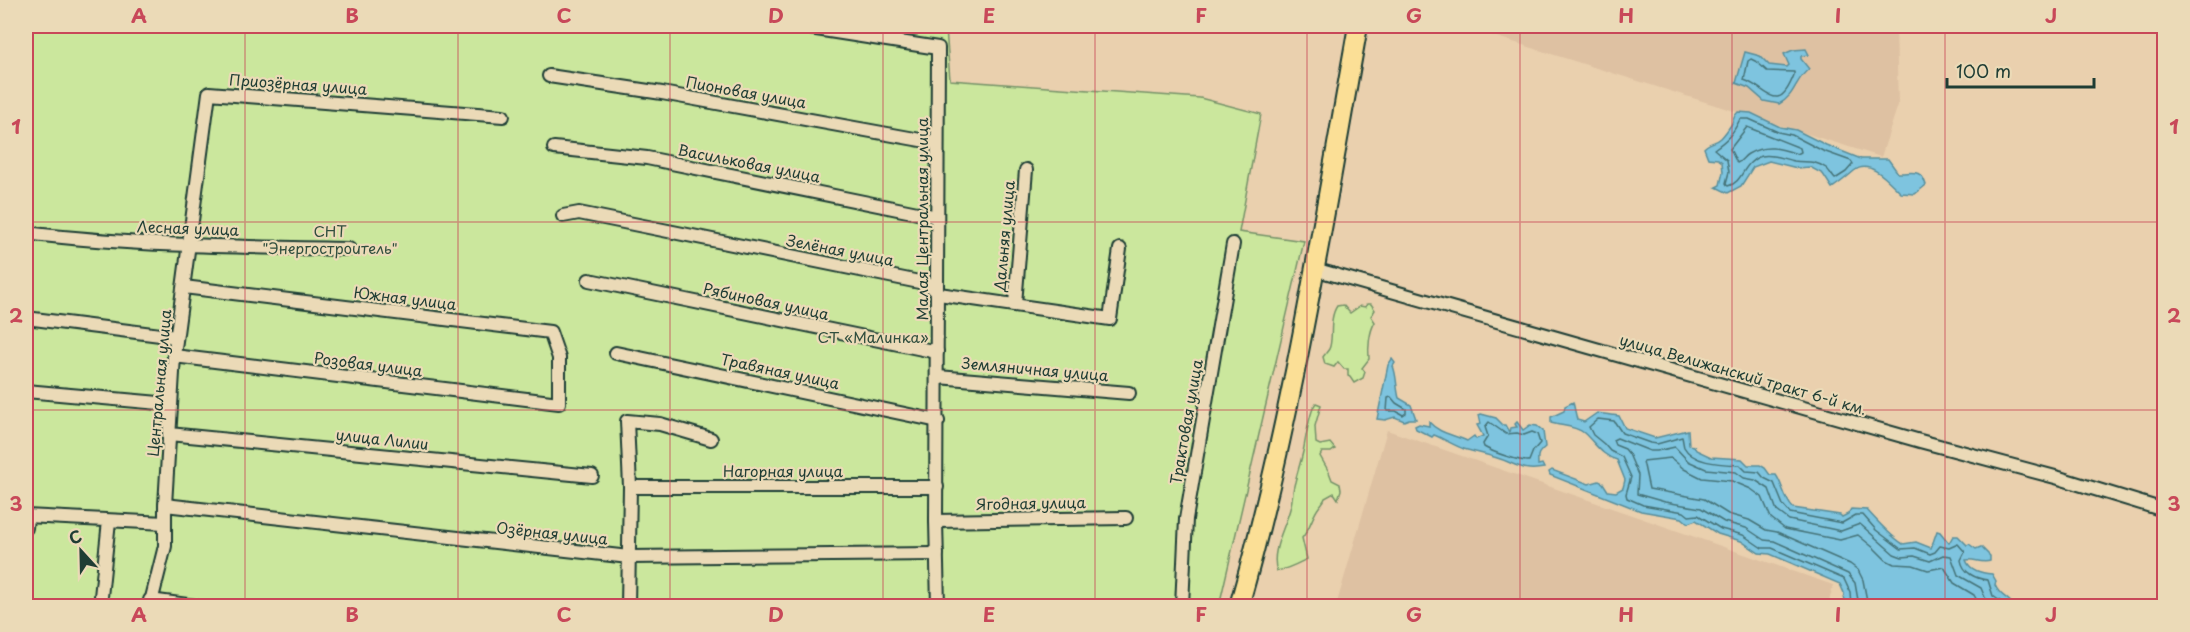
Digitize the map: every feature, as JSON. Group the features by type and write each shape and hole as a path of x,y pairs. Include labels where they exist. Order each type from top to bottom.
{"main road":[{"path":"1239,606 1275,472 1358,26"}],"street":[{"name":"Малая Центральная улица","path":"797,26 938,48 939,294 936,521 938,606"},
{"name":"Пионовая улица","path":"549,76 662,93 937,143"},
{"name":"Приозёрная улица","path":"188,245 209,93 503,116"},
{"name":"Васильковая улица","path":"554,148 647,158 937,217"},
{"name":"Дальняя улица","path":"1015,304 1026,170"},
{"name":"Зелёная улица","path":"563,216 579,213 929,284 939,294 1110,319 1120,249"},
{"name":"Лесная улица","path":"26,233 68,238 188,245 349,249"},
{"name":"Трактовая улица","path":"1182,606 1186,519 1233,244"},
{"name":"Центральная улица","path":"150,603 165,546 170,404 188,245"},
{"name":"улица Велижанский тракт 6-й км.","path":"1314,269 1920,441 2059,478 2164,510"},
{"name":"Рябиновая улица","path":"589,280 937,352"},
{"name":"Южная улица","path":"184,287 550,332 559,358 559,403"},
{"path":"26,318 176,337"},
{"name":"Травяная улица","path":"616,353 938,421"},
{"name":"Розовая улица","path":"174,356 559,403"},
{"name":"Земляничная улица","path":"938,377 1129,393"},
{"path":"26,391 170,404"},
{"path":"628,606 630,487 627,421 660,424 711,439"},
{"name":"улица Лилии","path":"169,434 592,476"},
{"name":"Нагорная улица","path":"630,487 937,487"},
{"name":"Озёрная улица","path":"165,505 629,558 937,554"},
{"name":"Ягодная улица","path":"936,521 1126,518"},
{"path":"26,520 165,523"},
{"path":"100,606 109,520"},
{"path":"150,603 195,606"}],"shaded area":[{"path":"1474,26 1896,26 1898,105 1881,157 1475,30"},
{"path":"1387,430 1833,585 1828,606 1336,606"}],"green space":[{"name":"CТ «Малинка»","path":"26,26 921,26 946,29 950,80 1200,98 1261,114 1239,232 1304,241 1219,606 26,606"},
{"path":"1371,304 1375,310 1371,316 1375,322 1369,340 1369,359 1362,368 1365,372 1363,378 1354,383 1348,376 1348,369 1344,369 1338,362 1334,367 1325,364 1323,357 1329,349 1334,311 1337,306 1343,305 1350,313"},
{"path":"1316,403 1321,405 1315,426 1316,443 1320,445 1330,443 1335,449 1331,452 1322,452 1320,456 1332,480 1340,484 1341,490 1338,499 1334,493 1325,498 1302,538 1307,559 1277,571 1275,556 1291,506 1310,417"}],"water":[{"path":"1806,49 1809,55 1801,56 1801,59 1809,69 1789,96 1779,104 1764,101 1749,88 1736,83 1745,52 1760,56 1769,65 1787,67 1789,65 1784,54 1793,50"},
{"path":"1738,112 1751,113 1780,127 1796,130 1861,159 1888,159 1898,173 1918,174 1924,179 1926,185 1915,194 1901,193 1880,173 1860,168 1832,188 1823,174 1810,167 1797,168 1769,161 1753,167 1741,186 1728,193 1716,187 1720,185 1723,172 1722,162 1708,158 1704,148 1721,138"},
{"path":"1392,359 1395,363 1393,366 1399,398 1411,405 1416,419 1404,421 1395,417 1385,420 1377,419 1388,365"},
{"path":"1573,402 1577,420 1584,422 1597,413 1619,416 1625,428 1655,438 1688,430 1689,445 1694,446 1696,450 1711,457 1742,459 1748,465 1760,465 1770,475 1776,475 1793,508 1842,517 1851,509 1867,510 1903,544 1916,542 1931,548 1937,531 1949,543 1953,536 1958,536 1967,545 1976,549 1981,547 1990,556 1990,561 1987,562 1966,560 1973,569 1992,574 1997,589 2014,606 1845,606 1844,593 1840,584 1770,554 1759,553 1741,541 1718,534 1696,520 1688,523 1682,518 1641,511 1550,475 1549,472 1552,470 1589,484 1599,481 1608,491 1616,492 1623,488 1625,480 1617,460 1603,453 1581,431 1551,423 1551,417 1564,411 1565,406"},
{"path":"1479,415 1496,418 1505,425 1509,432 1510,428 1517,427 1515,424 1517,422 1523,430 1530,425 1537,426 1543,431 1545,447 1539,454 1538,465 1542,464 1544,468 1525,468 1464,449 1434,435 1432,437 1416,429 1415,426 1419,424 1429,426 1429,422 1442,431 1467,441 1474,436 1476,439 1483,436 1477,425 1481,424"}],"park label":[{"name":"СНТ \"Энергостроитель\"","path":"330,240"}]}
